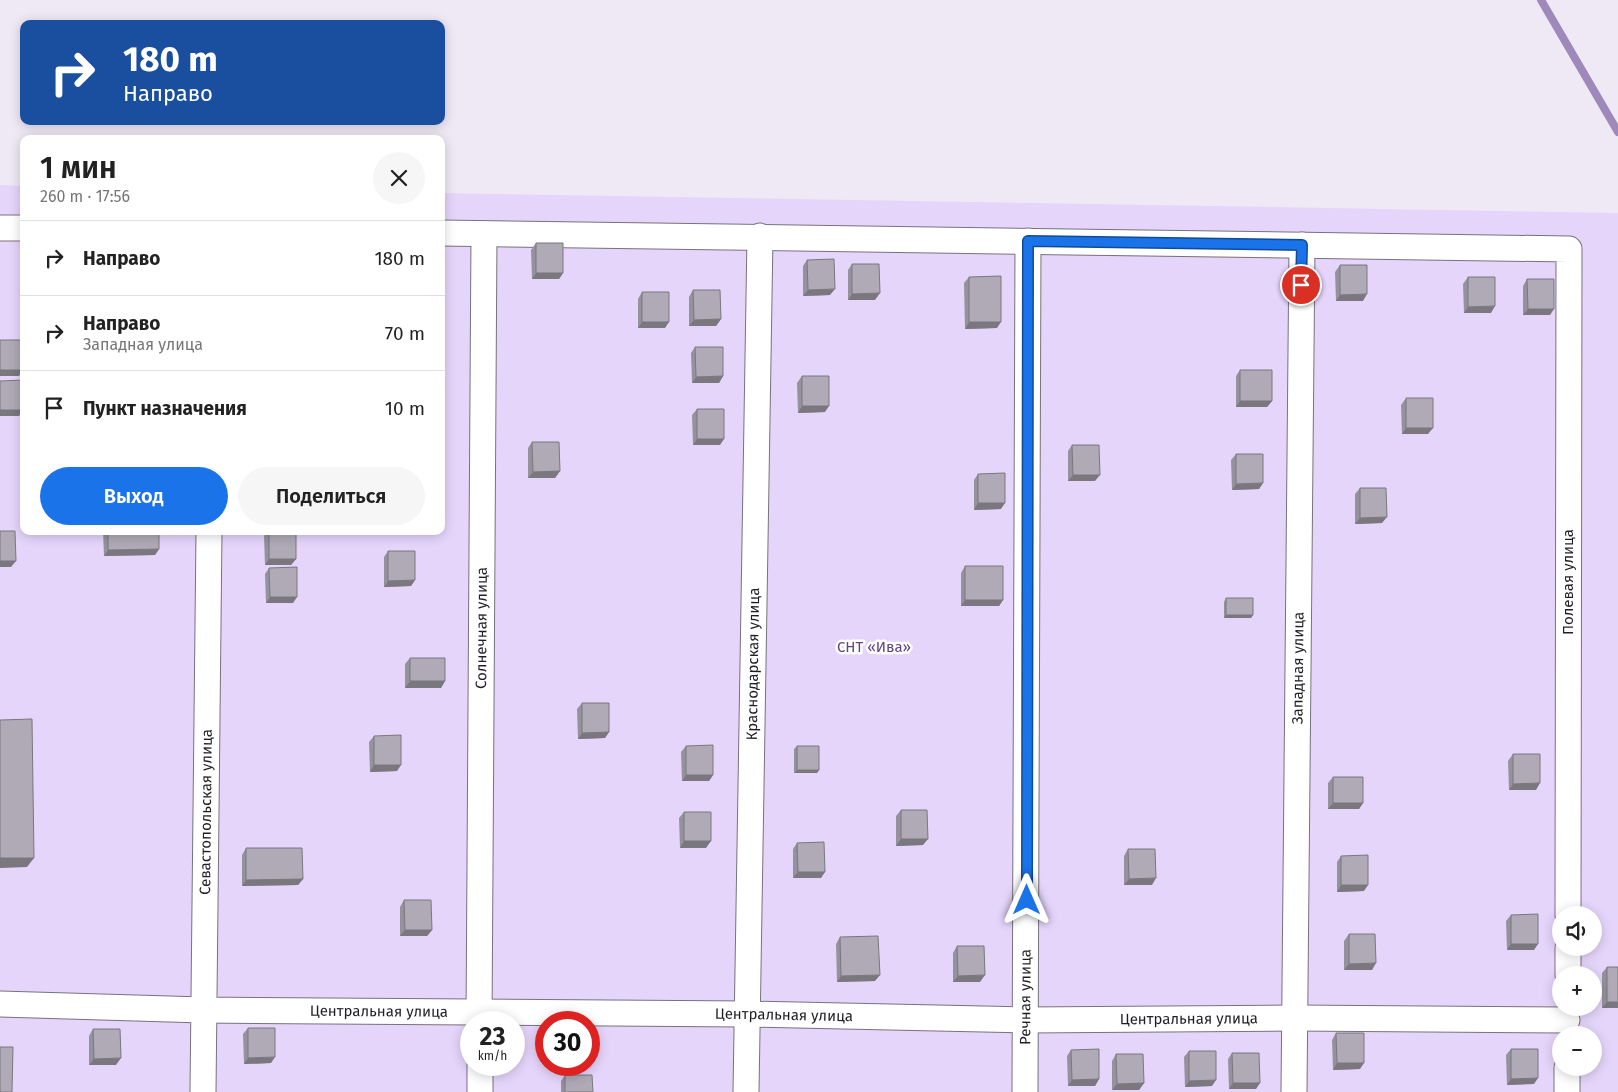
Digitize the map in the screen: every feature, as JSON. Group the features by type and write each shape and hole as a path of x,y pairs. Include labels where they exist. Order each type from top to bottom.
{"street":[{"path":"0,228 20,228"},
{"path":"445,233 1302,245"},
{"name":"Солнечная улица","path":"479,1011 484,234"},
{"name":"Краснодарская улица","path":"746,1092 760,236"},
{"name":"Речная улица","path":"1026,1092 1028,241"},
{"name":"Полевая улица","path":"1302,245 1569,249 1568,906"},
{"name":"Западная улица","path":"1294,1092 1302,245"},
{"name":"Севастопольская улица","path":"203,1092 209,535"},
{"name":"Центральная улица","path":"0,1004 460,1017"},
{"name":"Центральная улица","path":"525,1016 746,1014 1026,1020 1294,1018 1567,1021"},
{"path":"480,1076 480,1092"},
{"path":"1567,1076 1567,1092"}],"green space":[{"name":"СНТ «Ива»","path":"0,185 20,186 20,535 445,535 445,193 1618,213 1618,1092 0,1092"}],"building":[{"path":"536,243 563,243 563,273 536,273"},
{"path":"834,259 835,289 808,290 807,260"},
{"path":"852,264 879,264 880,293 852,294"},
{"path":"1340,265 1367,265 1367,294 1340,295"},
{"path":"1001,276 1001,322 969,322 969,277"},
{"path":"1468,277 1495,277 1495,306 1468,307"},
{"path":"1527,279 1554,279 1554,309 1528,309"},
{"path":"693,290 720,290 721,319 694,320"},
{"path":"642,292 669,292 669,322 642,322"},
{"path":"0,340 20,340 20,370 0,370"},
{"path":"695,347 723,347 723,376 696,377"},
{"path":"1240,370 1272,370 1272,401 1240,401"},
{"path":"802,376 829,376 829,406 802,406"},
{"path":"20,380 20,410 0,410 0,381"},
{"path":"1406,398 1433,398 1433,428 1406,428"},
{"path":"697,409 724,409 724,439 697,439"},
{"path":"532,442 559,442 560,471 533,472"},
{"path":"1072,445 1099,445 1100,475 1073,475"},
{"path":"1236,454 1263,454 1263,483 1236,484"},
{"path":"1005,473 1005,503 978,503 978,474"},
{"path":"1360,488 1386,488 1387,517 1360,518"},
{"path":"0,531 15,531 16,561 0,561"},
{"path":"108,535 159,535 159,549 108,550"},
{"path":"269,535 296,535 296,559 269,559"},
{"path":"388,551 415,551 415,580 388,581"},
{"path":"965,566 1003,566 1003,600 965,600"},
{"path":"297,567 297,597 270,597 269,568"},
{"path":"1226,598 1253,598 1253,615 1226,615"},
{"path":"410,658 445,658 445,681 410,681"},
{"path":"582,703 609,703 609,732 582,733"},
{"path":"32,719 34,858 0,858 0,720"},
{"path":"401,735 401,765 374,765 374,736"},
{"path":"713,745 713,775 686,775 686,746"},
{"path":"797,746 819,746 819,770 797,770"},
{"path":"1513,754 1540,754 1540,783 1513,784"},
{"path":"1333,777 1363,777 1363,803 1333,803"},
{"path":"901,810 927,810 928,839 901,839"},
{"path":"684,812 711,812 711,841 684,841"},
{"path":"824,842 825,872 798,872 797,843"},
{"path":"246,848 302,848 303,879 246,880"},
{"path":"1128,849 1155,849 1156,878 1129,879"},
{"path":"1368,855 1368,885 1341,885 1341,856"},
{"path":"404,900 431,900 432,930 405,930"},
{"path":"1538,914 1538,944 1511,944 1511,915"},
{"path":"1349,934 1375,934 1376,963 1349,964"},
{"path":"878,936 880,975 841,976 840,937"},
{"path":"957,946 984,946 985,975 958,976"},
{"path":"1607,967 1618,967 1618,1002 1607,1002"},
{"path":"248,1028 275,1028 275,1057 248,1058"},
{"path":"93,1029 120,1029 121,1058 94,1059"},
{"path":"1336,1033 1364,1033 1364,1063 1337,1063"},
{"path":"0,1047 13,1047 12,1092 0,1092"},
{"path":"1099,1049 1099,1079 1072,1080 1071,1050"},
{"path":"1511,1049 1538,1049 1538,1078 1511,1079"},
{"path":"1189,1051 1216,1051 1216,1080 1189,1081"},
{"path":"1232,1053 1259,1053 1260,1083 1233,1083"},
{"path":"1116,1054 1143,1054 1144,1083 1117,1084"},
{"path":"565,1076 592,1076 593,1092 565,1092"}],"waterway":[{"path":"1541,0 1618,132"}],"route":[{"path":"1027,900 1028,241 1302,245 1301,285"}]}
